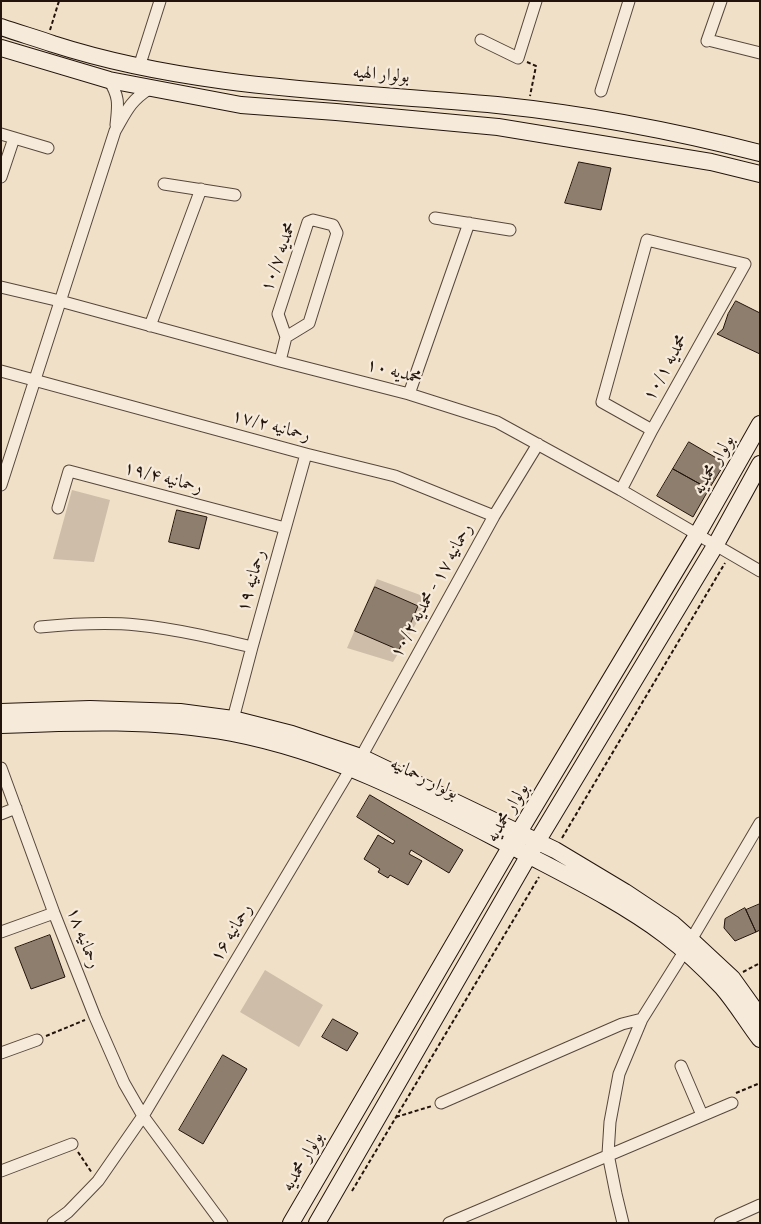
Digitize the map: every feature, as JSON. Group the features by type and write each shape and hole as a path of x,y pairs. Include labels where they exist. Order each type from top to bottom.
{"main road":[{"name":"بولوار الهیه","path":"1,26 77,52 139,67 245,83 499,106 590,118 716,142 760,153"},
{"path":"1,48 109,80 241,105 498,127 711,162 760,174"},
{"name":"بولوار محمدیه","path":"291,1223 515,840 697,535 760,424"},
{"path":"316,1223 534,849 715,546 760,464"},
{"name":"بولوار رحمانیه","path":"1,712 90,709 180,712 233,719 292,734 534,849 555,850 625,892 673,924 760,1039"},
{"name":"بولوار رحمانیه","path":"1,725 90,721 180,725 232,733 356,763"},
{"name":"بولوار رحمانیه","path":"534,849 546,865 616,904 664,935 688,946 732,978 760,1017"}],"street":[{"path":"139,67 160,1"},
{"path":"481,40 518,58 536,1"},
{"path":"601,91 629,1"},
{"path":"721,1 708,40 760,53"},
{"path":"1,486 115,131 119,101 109,80"},
{"path":"115,131 130,104 137,96 149,89"},
{"path":"1,134 48,148"},
{"path":"1,177 14,138"},
{"path":"164,184 235,194"},
{"path":"150,326 201,189"},
{"path":"435,218 510,230"},
{"name":"محمدیه ۱۰/۷","path":"314,220 333,225 337,233 309,323 286,337 278,314 308,222 314,220"},
{"path":"409,394 469,224"},
{"name":"محمدیه ۱۰/۱","path":"621,490 652,430 745,264 647,240 602,402 652,430"},
{"name":"محمدیه ۱۰","path":"1,287 409,394 497,422 621,490 760,571"},
{"path":"280,361 286,337"},
{"name":"رحمانیه ۱۷/۲","path":"1,371 306,454 395,476 494,516"},
{"name":"رحمانیه ۱۷ - محمدیه ۱۰/۲","path":"356,763 494,516 538,444"},
{"name":"رحمانیه ۱۹","path":"233,719 306,454"},
{"name":"رحمانیه ۱۹/۴","path":"58,508 69,471 285,528"},
{"path":"40,627 73,624 136,625 190,633 252,648"},
{"name":"رحمانیه ۱۶","path":"53,1223 68,1212 98,1181 143,1116 356,763"},
{"name":"رحمانیه ۱۸","path":"1,768 54,913 95,1017 124,1083 143,1116 222,1223"},
{"path":"1,814 16,808"},
{"path":"623,1223 608,1154 610,1122 620,1074 642,1020 758,829"},
{"path":"1,932 54,913"},
{"path":"442,1103 622,1024 642,1020"},
{"path":"1,1053 37,1040"},
{"path":"681,1066 702,1115"},
{"path":"449,1223 732,1103"},
{"path":"1,1171 72,1144"},
{"path":"720,1223 760,1205"}],"path":[{"path":"46,42 59,1"},
{"path":"518,58 536,66 527,110"},
{"path":"555,850 730,554"},
{"path":"348,1198 546,865"},
{"path":"732,978 760,963"},
{"path":"37,1040 95,1017"},
{"path":"732,1103 729,1096 760,1083"},
{"path":"396,1117 442,1103"},
{"path":"72,1144 98,1181"}],"shaded area":[{"path":"72,490 110,500 94,562 53,559"},
{"path":"377,579 431,599 393,662 347,648"},
{"path":"265,970 323,1005 299,1047 240,1012"}],"building":[{"path":"579,162 611,168 601,210 565,203"},
{"path":"736,301 760,313 760,354 717,334 723,329 728,314"},
{"path":"689,442 725,463 709,489 673,469"},
{"path":"673,469 709,489 693,517 657,496"},
{"path":"177,510 207,517 199,549 169,542"},
{"path":"375,587 418,606 399,650 355,631"},
{"path":"370,795 463,850 449,873 411,850 409,854 422,861 408,885 390,875 388,878 378,872 380,869 364,859 378,835 393,844 395,841 357,817"},
{"path":"760,904 760,930 756,932 746,910"},
{"path":"745,908 756,932 735,941 724,928 725,919"},
{"path":"50,935 65,977 31,989 15,948"},
{"path":"333,1019 358,1033 347,1051 322,1037"},
{"path":"223,1055 247,1069 203,1144 179,1130"}]}
